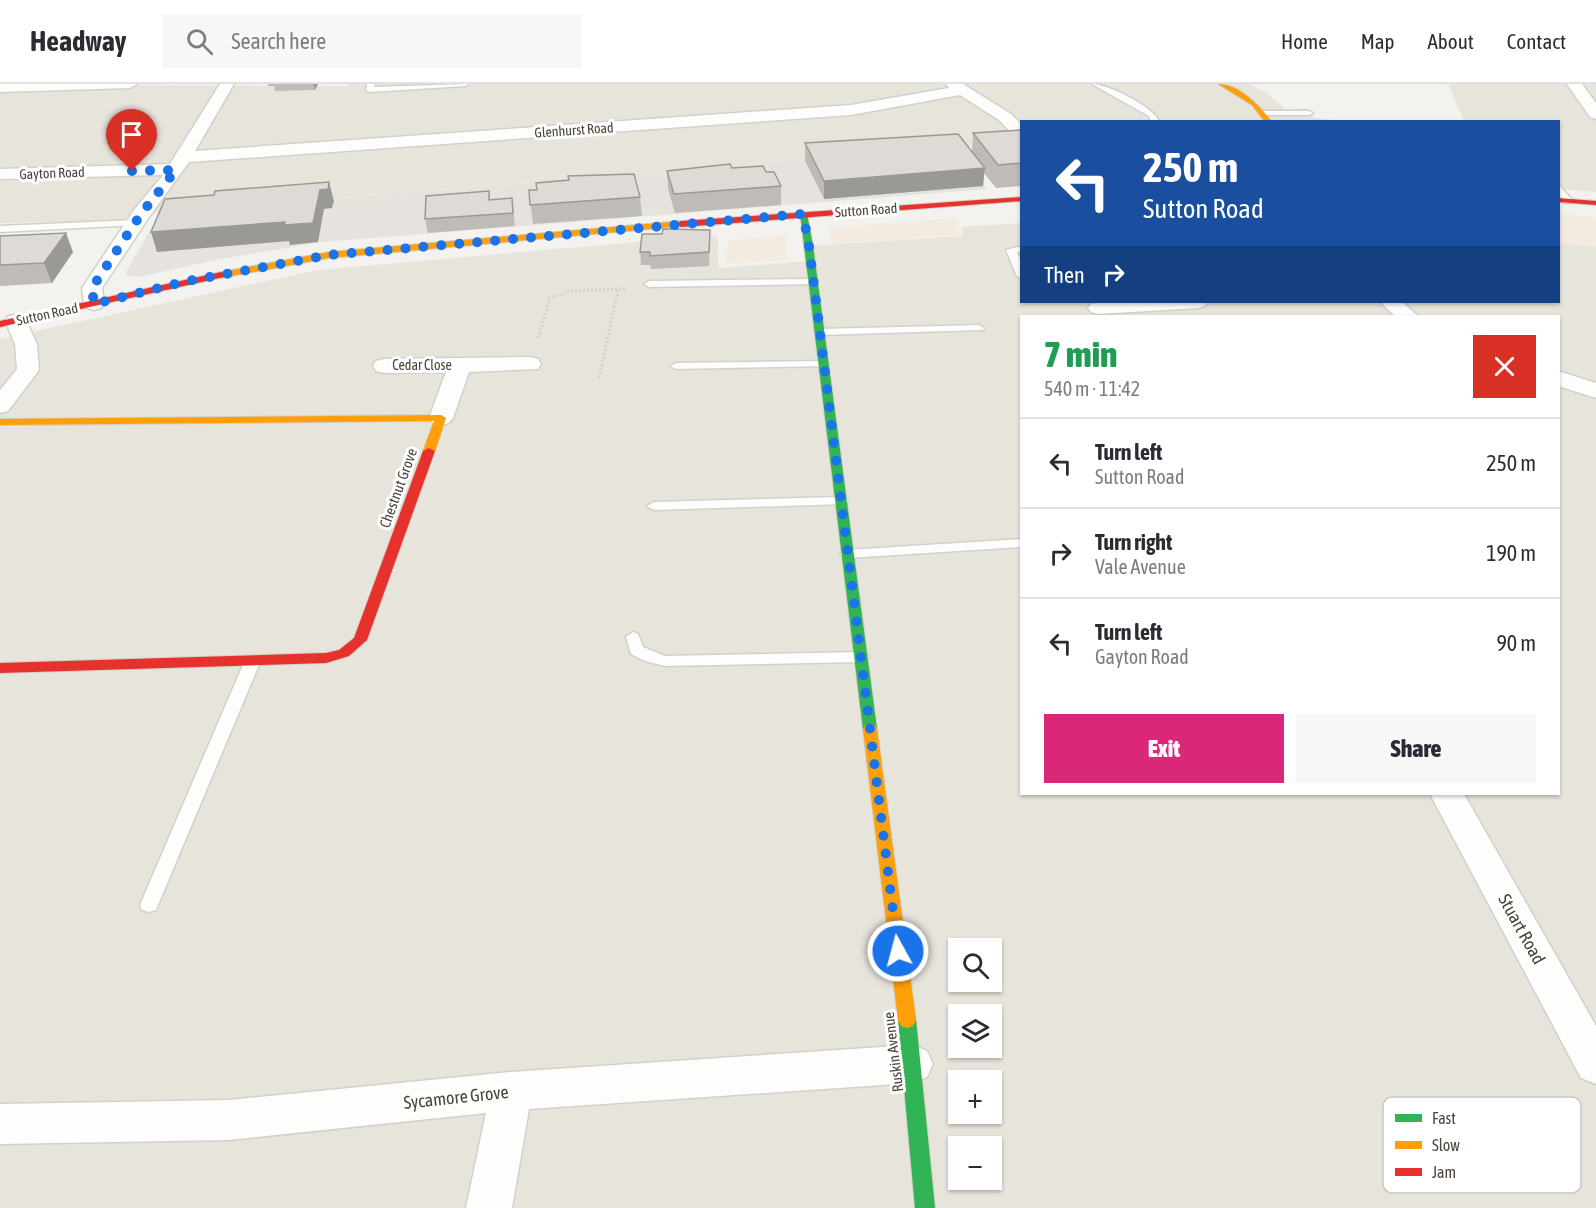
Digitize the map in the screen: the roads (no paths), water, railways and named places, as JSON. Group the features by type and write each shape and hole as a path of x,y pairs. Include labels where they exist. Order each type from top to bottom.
{"street":[{"path":"0,87 130,84"},
{"path":"94,304 92,288 135,223 180,163 227,84"},
{"path":"1221,84 1267,118"},
{"path":"1574,84 1596,114"},
{"path":"958,87 1005,117 1020,133"},
{"name":"Glenhurst Road","path":"180,163 851,110 958,87"},
{"name":"Gayton Road","path":"0,174 180,163"},
{"name":"Sutton Road","path":"8,322 188,281 329,255 803,214 1020,199"},
{"path":"1563,200 1596,204"},
{"name":"Ruskin Avenue","path":"803,214 820,332 912,1064 925,1208"},
{"path":"1098,308 1162,311 1194,303"},
{"path":"1391,303 1406,315"},
{"path":"0,406 28,370 26,344 8,322"},
{"name":"Cedar Close","path":"384,366 530,364"},
{"name":"Cedar Close","path":"441,418 460,365"},
{"path":"1560,379 1596,391"},
{"path":"0,422 441,418"},
{"name":"Chestnut Grove","path":"0,668 326,658 344,653 360,640 441,418"},
{"name":"Stuart Road","path":"1448,795 1596,1065"},
{"name":"Sycamore Grove","path":"0,1124 229,1120 511,1091 912,1064"},
{"path":"489,1208 511,1091"}],"lane":[{"path":"371,84 370,90 465,84"},
{"path":"1096,84 1145,110 1154,120"},
{"path":"1267,118 1309,117"},
{"path":"0,229 135,223"},
{"path":"1020,249 1011,250 1020,271"},
{"path":"649,284 813,282"},
{"path":"820,332 979,328"},
{"path":"676,366 823,364"},
{"path":"654,506 841,501"},
{"path":"847,554 1020,543"},
{"path":"633,637 636,650 665,661 861,657"},
{"path":"149,905 253,660"}]}
